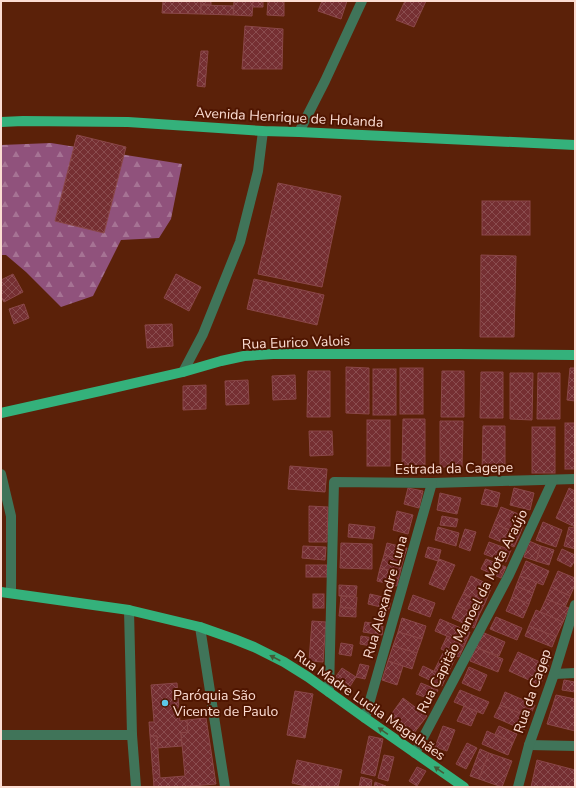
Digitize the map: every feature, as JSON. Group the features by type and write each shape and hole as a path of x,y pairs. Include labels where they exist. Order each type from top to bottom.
{"main road":[{"name":"Avenida Henrique de Holanda","path":"1,122 128,122 263,131 575,145"},
{"name":"Rua Eurico Valois","path":"1,412 183,372 244,356 274,354 575,355"},
{"name":"Rua Madre Lucila Magalhães","path":"6,593 129,610 200,627 254,647 284,662 308,677 464,787"}],"street":[{"path":"299,132 326,81 362,1"},
{"path":"183,372 203,334 240,242 258,171 263,131"},
{"path":"1,474 10,516 6,593"},
{"name":"Estrada da Cagepe","path":"329,692 334,482 432,483 575,479"},
{"name":"Rua Capitão Manoel da Mota Araújo","path":"415,753 509,575 553,480"},
{"name":"Rua Alexandre Luna","path":"365,718 432,483"},
{"name":"Rua da Cagep","path":"518,787 529,745 554,674 575,605"},
{"path":"129,610 132,735 136,787"},
{"path":"200,627 225,787"},
{"path":"554,674 575,673"},
{"path":"1,735 132,735"},
{"path":"529,745 575,746"}],"green space":[{"path":"51,143 182,164 171,219 159,238 121,240 93,296 61,307 26,272 6,255 1,255 1,145"}],"building":[{"path":"163,1 201,1 201,14 162,13"},
{"path":"201,1 211,1 211,5 201,5"},
{"path":"234,1 253,1 252,16 233,15"},
{"path":"253,1 263,1 263,7 252,7"},
{"path":"268,1 284,1 284,16 267,15"},
{"path":"322,1 347,1 341,19 318,11"},
{"path":"405,1 426,1 414,27 396,20"},
{"path":"201,5 234,6 233,15 201,14"},
{"path":"245,26 283,29 282,69 242,69"},
{"path":"201,51 208,51 205,87 197,86"},
{"path":"77,135 126,147 104,233 55,221"},
{"path":"278,183 341,196 322,287 258,274"},
{"path":"482,201 530,201 530,235 482,235"},
{"path":"481,255 516,256 514,337 480,337"},
{"path":"13,274 23,292 4,302 1,297 1,280"},
{"path":"176,274 201,287 189,311 164,298"},
{"path":"254,279 324,295 317,325 247,309"},
{"path":"24,304 29,318 14,324 9,309"},
{"path":"172,324 173,346 147,348 145,325"},
{"path":"346,367 369,368 369,414 346,413"},
{"path":"400,368 423,368 423,414 400,414"},
{"path":"570,368 575,368 575,401 567,400"},
{"path":"373,369 396,369 396,415 373,415"},
{"path":"308,371 330,371 330,417 307,417"},
{"path":"442,371 464,371 464,417 441,417"},
{"path":"481,372 503,372 503,418 480,418"},
{"path":"510,373 533,373 532,420 510,419"},
{"path":"538,373 560,373 560,419 537,419"},
{"path":"295,375 296,399 273,400 272,376"},
{"path":"248,380 249,404 226,405 225,381"},
{"path":"206,385 206,409 183,410 183,386"},
{"path":"403,419 425,419 425,466 402,465"},
{"path":"367,420 390,420 390,466 367,466"},
{"path":"440,421 463,421 462,467 440,467"},
{"path":"565,423 575,423 575,469 565,469"},
{"path":"483,426 505,426 505,472 482,472"},
{"path":"532,427 555,427 555,473 532,473"},
{"path":"309,431 332,431 333,455 310,456"},
{"path":"290,466 327,469 325,492 288,489"},
{"path":"408,488 423,491 419,508 404,504"},
{"path":"514,488 534,493 530,510 510,505"},
{"path":"569,488 575,491 575,527 556,518"},
{"path":"485,489 500,493 497,507 481,504"},
{"path":"440,493 461,498 457,514 437,510"},
{"path":"309,506 328,507 327,542 309,542"},
{"path":"501,507 526,517 520,534 494,524"},
{"path":"397,511 413,515 408,534 393,530"},
{"path":"442,516 458,519 456,527 440,525"},
{"path":"543,522 562,530 556,547 536,540"},
{"path":"349,524 375,527 373,539 348,537"},
{"path":"494,524 520,534 514,547 489,537"},
{"path":"438,527 459,533 456,546 435,540"},
{"path":"569,527 575,528 575,549 564,546"},
{"path":"465,529 476,532 470,551 459,547"},
{"path":"529,541 541,546 536,561 524,557"},
{"path":"489,542 511,550 506,562 484,554"},
{"path":"341,543 372,544 372,569 340,568"},
{"path":"387,543 407,548 403,560 384,555"},
{"path":"303,546 326,547 325,560 302,558"},
{"path":"541,546 554,550 549,565 536,561"},
{"path":"428,547 441,550 438,561 425,557"},
{"path":"562,549 575,555 575,560 571,567 557,560"},
{"path":"384,555 403,560 400,573 380,568"},
{"path":"439,559 455,565 444,590 429,584"},
{"path":"486,559 506,567 501,578 481,569"},
{"path":"526,561 549,571 543,585 520,576"},
{"path":"306,565 327,565 327,577 306,577"},
{"path":"380,568 400,573 397,586 377,581"},
{"path":"558,571 575,578 575,585 570,596 551,587"},
{"path":"471,576 492,586 485,603 463,594"},
{"path":"520,576 537,582 533,593 516,586"},
{"path":"339,585 357,586 356,596 339,596"},
{"path":"516,586 533,593 529,604 512,597"},
{"path":"551,587 570,596 565,607 546,599"},
{"path":"313,594 324,594 324,608 313,608"},
{"path":"370,594 391,599 389,609 368,604"},
{"path":"463,594 485,603 479,615 457,606"},
{"path":"413,595 435,603 430,617 408,609"},
{"path":"341,596 357,597 356,609 340,607"},
{"path":"512,597 529,604 523,618 506,611"},
{"path":"546,599 569,608 563,622 540,612"},
{"path":"457,606 479,615 474,628 452,618"},
{"path":"340,607 356,609 356,617 339,616"},
{"path":"536,610 563,622 556,637 529,626"},
{"path":"496,617 522,628 517,640 490,629"},
{"path":"402,618 426,626 422,639 398,632"},
{"path":"440,619 470,632 465,644 435,631"},
{"path":"312,621 326,622 323,662 309,661"},
{"path":"365,622 383,625 382,635 363,632"},
{"path":"529,626 556,637 552,647 525,636"},
{"path":"398,632 422,639 417,653 393,646"},
{"path":"482,632 505,642 499,656 475,647"},
{"path":"361,636 379,639 377,647 360,644"},
{"path":"447,636 465,644 459,657 441,649"},
{"path":"341,643 353,645 351,656 339,654"},
{"path":"393,646 417,653 412,669 388,661"},
{"path":"475,647 503,659 498,672 470,661"},
{"path":"518,652 549,666 540,685 509,671"},
{"path":"443,653 455,659 446,677 434,671"},
{"path":"388,661 403,666 397,685 382,680"},
{"path":"360,664 369,666 365,679 356,677"},
{"path":"423,666 446,677 442,686 419,675"},
{"path":"469,667 487,675 480,691 462,683"},
{"path":"342,668 356,677 349,688 334,679"},
{"path":"564,680 575,682 575,692 562,690"},
{"name":"Paróquia São Vicente de Paulo","path":"177,683 180,721 187,720 188,732 181,733 182,746 157,748 157,736 150,736 149,722 154,722 151,685"},
{"path":"421,683 438,690 433,700 416,694"},
{"path":"460,690 489,702 483,714 454,702"},
{"path":"295,691 313,694 305,738 287,735"},
{"path":"505,692 535,705 529,717 500,705"},
{"path":"556,695 575,699 575,731 547,724"},
{"path":"403,698 427,716 414,733 390,716"},
{"path":"500,705 529,717 524,730 494,717"},
{"path":"464,706 477,712 471,726 457,721"},
{"path":"206,718 216,784 154,787 150,736 157,736 160,778 185,776 181,733 188,732 187,720"},
{"path":"443,726 455,730 447,751 435,747"},
{"path":"499,726 517,734 513,743 495,734"},
{"path":"487,731 513,743 508,755 482,744"},
{"path":"369,736 383,739 375,776 361,773"},
{"path":"467,743 477,748 466,769 456,764"},
{"path":"480,749 489,753 479,779 470,776"},
{"path":"489,753 512,761 502,787 479,779"},
{"path":"384,755 394,757 388,781 378,778"},
{"path":"297,760 342,770 338,787 310,787 292,783"},
{"path":"537,760 575,770 575,787 531,787"},
{"path":"417,767 426,771 417,786 409,781"},
{"path":"361,777 372,780 371,787 359,787"},
{"path":"375,782 386,786 386,787 374,787"}],"place":[{"name":"Paróquia São Vicente de Paulo","path":"165,703"}]}
